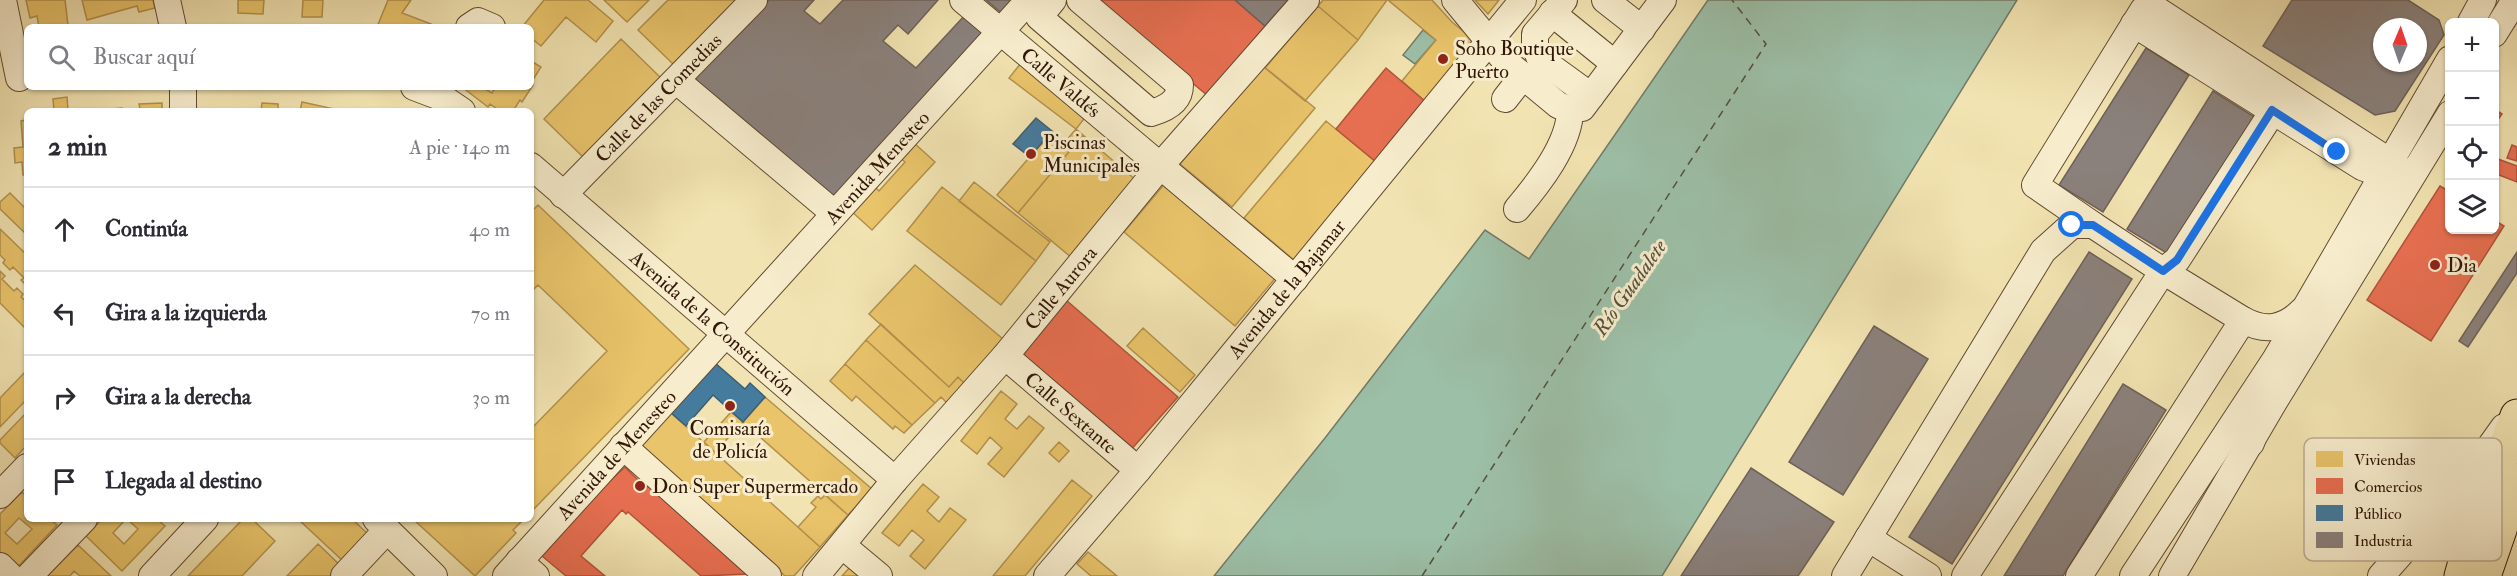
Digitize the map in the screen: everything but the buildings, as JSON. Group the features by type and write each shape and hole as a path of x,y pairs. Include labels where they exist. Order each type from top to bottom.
{"main road":[{"path":"2502,456 2517,416"},
{"path":"2502,522 2517,480"},
{"path":"2461,576 2465,561"}],"street":[{"path":"3,0 15,79"},
{"path":"167,0 172,24"},
{"name":"Calle de las Comedias","path":"564,195 754,0"},
{"name":"Calle Valdés","path":"963,0 1295,279"},
{"name":"Avenida Menesteo","path":"724,333 1029,0"},
{"path":"1022,50 1050,12 1151,113 1167,109 1180,92 1180,85 1080,0"},
{"name":"Calle Aurora","path":"816,576 895,480 1005,356 1161,165 1306,0"},
{"path":"1455,0 1506,62 1558,105 1581,103"},
{"name":"Avenida de la Bajamar","path":"1047,576 1138,470 1523,0"},
{"path":"1605,0 1642,29"},
{"path":"2499,26 2515,0"},
{"path":"1517,209 1542,178 1581,103 1642,29 1656,2"},
{"path":"1581,103 1540,59 1535,46 1535,34 1558,7 1615,64"},
{"path":"2251,443 2264,405 2293,350 2383,204 2392,181 2381,156 2287,108 2144,9 2035,185 2163,271 2253,325 2274,329 2294,319 2306,307"},
{"path":"2133,576 2275,360 2445,68"},
{"path":"1504,99 1523,76"},
{"path":"677,81 834,213"},
{"path":"183,90 183,108"},
{"path":"420,90 443,101"},
{"path":"1180,92 1187,94 1208,113"},
{"path":"2386,169 2394,168 2420,146 2445,105"},
{"path":"2287,108 2361,137 2385,142 2396,139 2418,114"},
{"path":"1965,576 2163,271 2177,260 2287,108"},
{"path":"2176,570 2445,122"},
{"name":"Avenida de la Constitución","path":"534,172 564,195 895,480"},
{"path":"1845,576 2043,251 2072,225 2093,225"},
{"path":"2079,576 2243,320"},
{"name":"Avenida de Menesteo","path":"520,571 623,446 724,333"},
{"name":"Calle Sextante","path":"1005,356 1138,470"},
{"path":"2495,438 2517,407"},
{"path":"623,446 768,576"},
{"path":"0,495 24,470"},
{"path":"2502,534 2517,503"},
{"path":"29,576 81,522"},
{"path":"152,576 202,522"},
{"path":"344,576 382,525 434,576"},
{"path":"1868,538 1928,576"},
{"path":"843,546 879,576"},
{"path":"2381,576 2394,561"},
{"path":"0,566 10,576"}],"water":[{"name":"Río Guadalete","path":"1708,0 2017,0 1662,576 1214,576 1325,438 1485,230 1529,259"},
{"path":"1423,30 1436,40 1415,64 1403,55"}],"ferry route":[{"path":"1422,576 1766,44 1732,0"}],"place":[{"name":"Soho Boutique Puerto","path":"1443,59"},
{"name":"Piscinas Municipales","path":"1031,154"},
{"name":"Dia","path":"2435,265"},
{"name":"Comisaría de Policía","path":"730,406"},
{"name":"Don Super Supermercado","path":"640,486"}],"route":[{"path":"2072,225 2093,225 2163,271 2177,260 2272,110 2337,152"}]}
